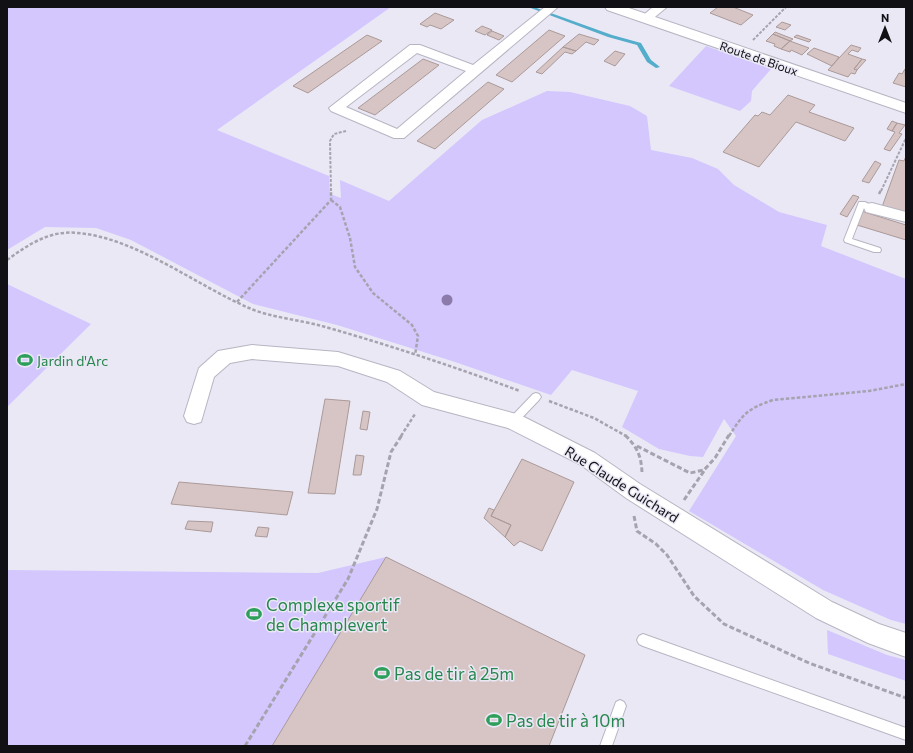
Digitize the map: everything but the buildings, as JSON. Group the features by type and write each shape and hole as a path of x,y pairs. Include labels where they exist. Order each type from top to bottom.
{"main road":[{"name":"Route de Bioux","path":"612,7 906,108"}],"street":[{"path":"475,70 415,48 336,108 399,135 552,7"},
{"path":"646,18 661,7"},
{"path":"872,208 906,217"},
{"name":"Rue Claude Guichard","path":"194,416 206,374 225,356 252,352 338,359 393,376 429,399 513,421 588,460 633,491 824,610 876,635 906,645"}],"lane":[{"path":"872,208 862,204 848,240 877,250"},
{"path":"513,421 536,397"},
{"path":"644,640 906,734"},
{"path":"606,746 620,706"}],"path":[{"path":"741,51 786,7"},
{"path":"237,302 330,200 330,141 334,134 342,131 349,131"},
{"path":"872,208 906,138"},
{"path":"330,200 340,207 350,238 355,267 373,293 412,325 418,336 415,355"},
{"path":"7,260 33,243 54,234 75,233 107,238 124,244 250,309 321,326 448,365 609,424 638,446 690,473 704,470"},
{"path":"673,515 704,470 715,458 742,415 758,405 773,400 868,390 906,384"},
{"path":"245,746 348,579 377,509 391,452 411,418 429,399"},
{"path":"638,446 644,462 639,478"},
{"path":"656,544 667,555 694,596 724,624 808,663 906,698"}],"shaded area":[{"path":"7,7 391,7 217,130 329,176 330,194 341,198 340,180 389,201 482,120 547,91 570,92 630,106 647,116 651,150 692,158 718,169 734,185 779,212 827,225 821,246 906,279 906,624 891,620 823,590 689,511 736,436 724,419 703,457 690,456 659,449 622,427 638,391 572,370 551,395 452,361 337,325 253,304 131,240 96,228 45,227 7,250"},
{"path":"706,46 771,69 752,91 751,101 740,111 669,86"},
{"name":"Jardin d'Arc","path":"7,284 91,324 7,407"},
{"name":"Complexe sportif de Champlevert","path":"386,557 585,655 549,746 7,746 7,570 318,573"},
{"path":"827,630 887,655 906,660 906,681 828,654"}],"waterway":[{"path":"530,7 610,36 639,44 649,61 658,67"}],"place":[{"name":"Jardin d'Arc","path":"25,360"},
{"name":"Complexe sportif de Champlevert","path":"254,614"},
{"name":"Pas de tir à 25m","path":"382,673"},
{"name":"Pas de tir à 10m","path":"494,720"}]}
